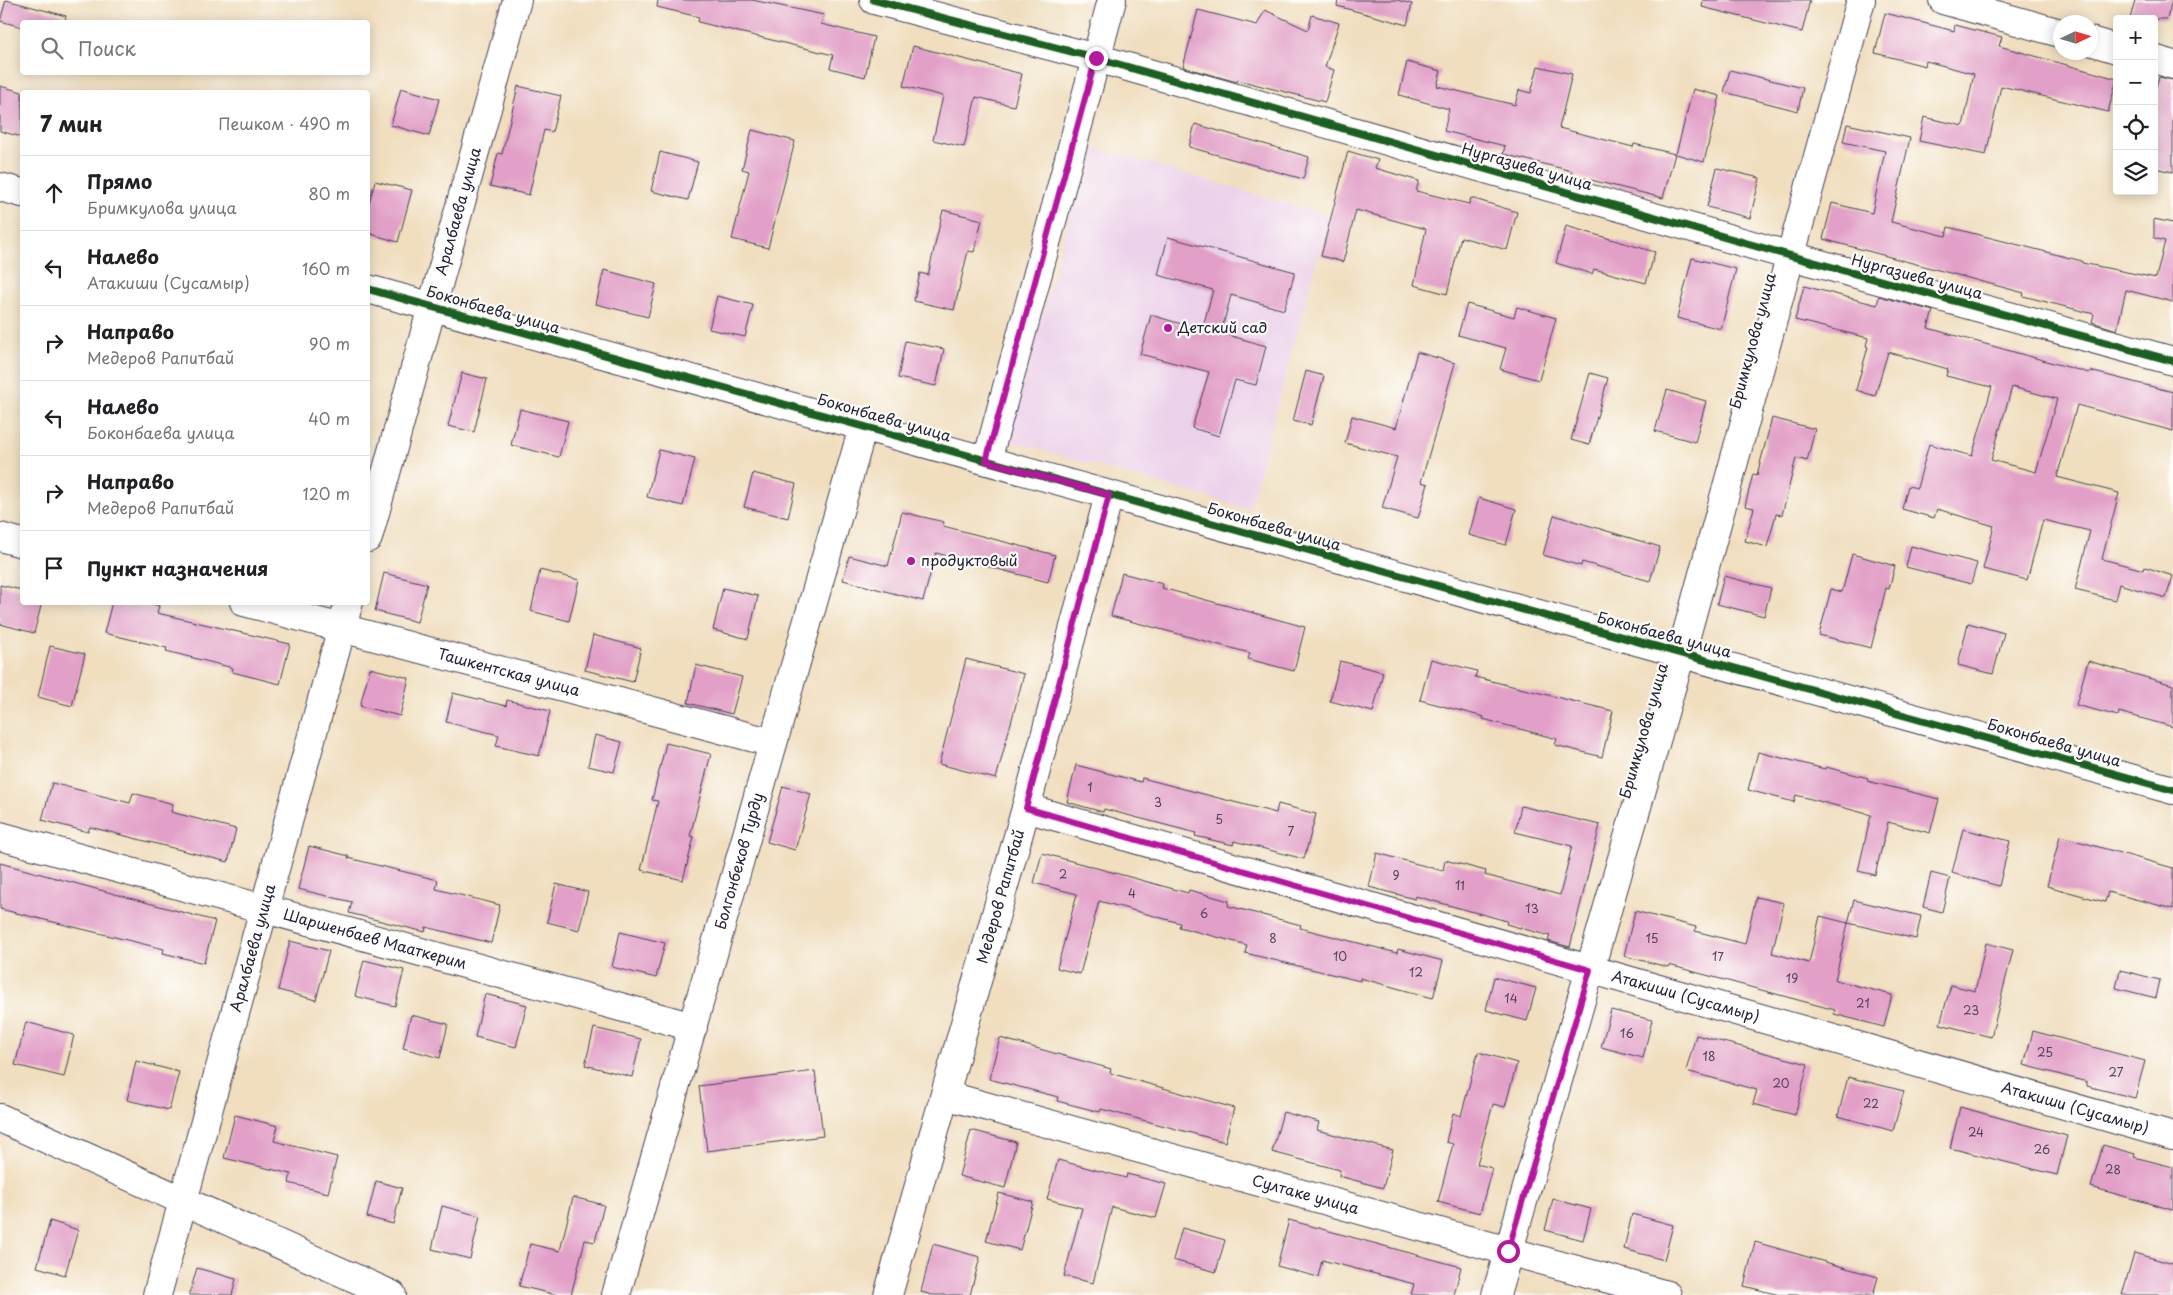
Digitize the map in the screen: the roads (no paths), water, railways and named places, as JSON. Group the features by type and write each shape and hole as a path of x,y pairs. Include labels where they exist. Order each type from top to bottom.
{"street":[{"name":"Аралбаева улица","path":"370,531 517,0"},
{"name":"Нургазиева улица","path":"874,0 1096,58 1790,256 2173,361"},
{"path":"986,461 1112,0"},
{"name":"Бримкулова улица","path":"1496,1295 1681,654 1861,0"},
{"path":"1943,0 2053,31"},
{"path":"2098,44 2113,48"},
{"path":"2157,60 2173,65"},
{"path":"0,187 20,192"},
{"name":"Боконбаева улица","path":"370,290 2173,790"},
{"name":"Болгонбеков Турду","path":"616,1295 863,427"},
{"name":"Медеров Рапитбай","path":"888,1295 1026,808 1109,495"},
{"path":"0,537 20,542"},
{"name":"Ташкентская улица","path":"255,605 773,743"},
{"name":"Аралбаева улица","path":"157,1295 349,605"},
{"name":"Атакиши (Сусамыр)","path":"1026,808 2173,1136"},
{"name":"Шаршенбаев Мааткерим","path":"0,836 693,1027"},
{"name":"Султаке улица","path":"945,1095 1667,1295"},
{"path":"0,1118 392,1295"}],"place":[{"name":"Детский сад","path":"1168,328"},
{"name":"продуктовый","path":"911,561"}]}
